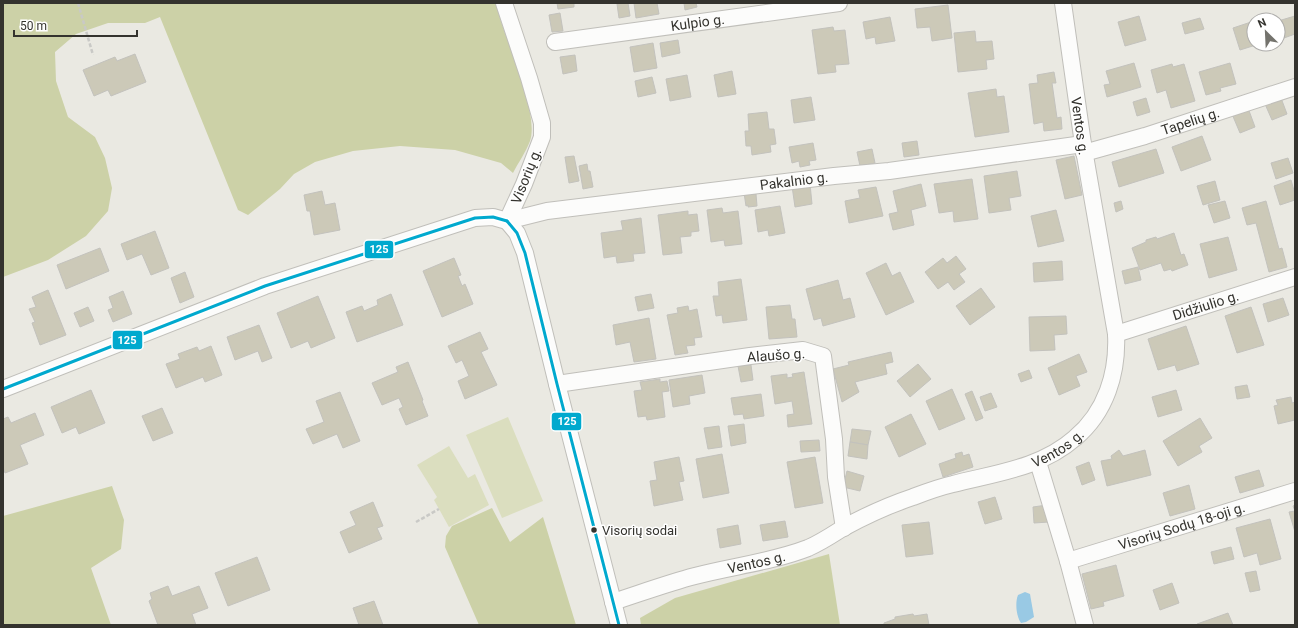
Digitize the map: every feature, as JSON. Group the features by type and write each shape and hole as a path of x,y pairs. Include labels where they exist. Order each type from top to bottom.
{"street":[{"name":"Visorių g.","path":"504,3 542,123 542,137 524,184 507,221 517,233 526,253 557,384 619,625"},
{"name":"Kulpio g.","path":"555,42 839,3"},
{"name":"Ventos g.","path":"614,602 694,576 789,555 810,547 880,510 912,497 952,484 997,475 1038,462 1066,445 1085,429 1095,417 1106,397 1113,373 1117,352 1116,334 1083,149 1063,3"},
{"name":"Tapelių g.","path":"1083,149 1145,136 1295,87"},
{"name":"Pakalnio g.","path":"507,221 547,211 834,176 889,172 1083,149"},
{"path":"3,389 265,286 475,218 493,217 507,221"},
{"name":"Didžiulio g.","path":"1116,334 1295,277"},
{"name":"Alaušo g.","path":"557,384 750,356 803,350 823,356 834,439 836,477 844,528"},
{"path":"1038,462 1068,561 1085,625"},
{"name":"Visorių Sodų 18-oji g.","path":"1068,561 1295,491"}],"path":[{"path":"78,3 93,54"},
{"path":"416,522 439,509"}],"green space":[{"path":"3,3 496,3 530,112 532,128 530,141 513,173 501,163 455,150 400,146 353,151 315,162 294,174 280,189 248,215 238,210 160,17 145,23 108,23 76,34 55,52 56,81 68,117 95,137 105,158 112,188 108,211 86,236 48,260 3,277"},
{"path":"508,417 543,501 502,518 466,435"},
{"path":"449,446 468,478 475,474 489,505 449,527 434,500 437,497 417,465"},
{"path":"112,486 124,520 121,549 91,568 111,625 3,625 3,516"},
{"path":"492,508 510,542 543,517 576,625 479,625 445,547 446,536 452,526"},
{"path":"829,554 840,625 641,625 640,618 675,598"}],"water":[{"path":"1025,592 1030,594 1034,617 1021,623 1016,609 1016,601 1018,595"}],"building":[{"path":"557,3 574,3 574,7 558,9"},
{"path":"628,3 630,16 619,18 617,4"},
{"path":"634,3 657,3 659,14 636,18"},
{"path":"684,3 696,3 697,7 685,10"},
{"path":"948,5 952,38 932,41 930,27 917,28 915,9"},
{"path":"560,13 563,31 552,32 549,15"},
{"path":"1139,16 1146,40 1125,46 1118,22"},
{"path":"1295,16 1295,34 1286,37 1286,19"},
{"path":"890,17 895,41 876,44 875,37 866,39 863,22"},
{"path":"1200,18 1204,29 1185,34 1182,23"},
{"path":"1246,24 1246,48 1240,50 1233,28"},
{"path":"833,27 834,31 845,30 849,64 835,65 836,72 818,74 812,30"},
{"path":"975,31 976,42 992,41 994,59 986,60 987,69 958,72 954,33"},
{"path":"678,40 680,53 662,57 660,43"},
{"path":"653,43 657,68 634,72 630,47"},
{"path":"135,54 146,82 111,96 108,90 94,96 83,70 115,57 117,61"},
{"path":"575,55 577,71 563,74 560,57"},
{"path":"1134,63 1141,87 1107,97 1104,85 1110,84 1106,71"},
{"path":"1230,63 1236,84 1220,88 1221,91 1206,95 1199,72"},
{"path":"1172,64 1173,67 1184,64 1195,101 1171,108 1166,90 1157,93 1151,70"},
{"path":"732,71 736,94 718,97 714,75"},
{"path":"1054,72 1056,83 1052,83 1057,118 1061,117 1062,129 1044,131 1043,122 1034,124 1029,84 1038,83 1037,75"},
{"path":"687,75 691,97 670,101 666,79"},
{"path":"652,77 656,93 638,97 635,81"},
{"path":"996,89 997,97 1004,96 1009,132 975,137 968,93"},
{"path":"811,97 815,120 794,123 791,100"},
{"path":"1146,98 1150,112 1137,116 1133,102"},
{"path":"1281,98 1287,114 1272,120 1265,104"},
{"path":"1248,108 1255,127 1240,133 1232,114"},
{"path":"767,112 769,129 774,129 776,144 770,145 771,152 752,155 751,146 746,146 745,131 749,131 748,114"},
{"path":"1202,136 1211,160 1181,171 1172,147"},
{"path":"917,141 919,155 904,157 902,143"},
{"path":"813,143 816,160 809,161 810,165 800,167 799,161 792,163 789,147"},
{"path":"872,149 875,163 860,166 857,152"},
{"path":"1156,149 1164,173 1119,187 1112,162"},
{"path":"574,156 579,181 569,183 565,157"},
{"path":"1074,156 1082,195 1065,199 1056,160"},
{"path":"1288,158 1293,173 1276,179 1271,163"},
{"path":"587,164 593,187 583,189 579,166"},
{"path":"1017,171 1021,196 1009,198 1011,210 989,213 984,176"},
{"path":"972,179 978,219 954,222 953,211 939,213 934,184"},
{"path":"1291,180 1295,200 1280,205 1274,186"},
{"path":"1215,181 1220,200 1203,205 1197,186"},
{"path":"810,184 812,204 795,207 792,186"},
{"path":"921,184 926,206 911,210 914,225 893,230 889,214 898,212 893,191"},
{"path":"876,187 883,216 849,223 845,201 860,198 858,190"},
{"path":"322,191 325,205 335,203 340,230 314,235 310,211 307,211 304,195"},
{"path":"750,192 751,194 756,194 757,206 746,206 744,193"},
{"path":"1121,201 1123,209 1116,212 1114,203"},
{"path":"1225,201 1230,218 1214,223 1208,205"},
{"path":"1266,201 1279,249 1282,248 1287,267 1269,272 1256,223 1247,225 1242,208"},
{"path":"780,206 785,233 769,236 768,230 758,232 755,210"},
{"path":"722,208 723,213 738,211 742,244 725,246 724,240 711,242 707,210"},
{"path":"1056,210 1064,241 1038,247 1031,216"},
{"path":"688,211 688,215 697,214 699,231 691,232 691,236 680,237 682,253 663,255 658,215"},
{"path":"641,218 645,253 633,254 634,261 617,263 616,256 604,258 601,233 623,230 621,221"},
{"path":"155,231 169,268 151,275 142,254 127,260 121,244"},
{"path":"1174,233 1181,255 1184,254 1188,265 1172,271 1171,269 1164,271 1161,263 1140,270 1132,248 1146,242 1146,240 1156,237 1157,239"},
{"path":"1228,237 1237,270 1209,278 1200,244"},
{"path":"100,248 109,271 66,289 57,265"},
{"path":"956,256 966,269 959,274 965,282 954,290 948,282 938,289 925,272 943,258 947,263"},
{"path":"454,258 461,275 458,276 462,286 465,284 473,304 442,317 423,271"},
{"path":"1062,261 1063,280 1034,282 1033,263"},
{"path":"886,263 892,276 900,272 914,302 886,315 866,273"},
{"path":"1138,267 1141,280 1125,284 1122,271"},
{"path":"185,272 194,297 180,303 171,278"},
{"path":"741,279 747,320 723,323 722,315 716,316 713,296 719,296 718,282"},
{"path":"838,280 843,300 850,298 855,317 823,326 821,318 814,320 806,289"},
{"path":"981,288 995,307 970,325 956,306"},
{"path":"48,290 66,335 40,345 32,323 35,322 29,309 36,307 32,297"},
{"path":"123,291 132,314 113,322 108,310 113,308 109,297"},
{"path":"391,294 403,325 357,342 346,312 362,306 364,311 378,305 377,300"},
{"path":"651,294 654,308 638,311 635,297"},
{"path":"318,296 335,338 311,348 308,341 291,348 277,313"},
{"path":"1283,298 1289,315 1268,322 1263,304"},
{"path":"790,305 792,319 795,319 797,337 769,339 766,307"},
{"path":"688,306 689,311 697,309 702,337 694,338 695,345 686,346 688,353 675,355 667,315 678,313 677,308"},
{"path":"88,307 94,321 80,327 74,313"},
{"path":"1251,307 1264,345 1237,353 1225,316"},
{"path":"1066,316 1067,334 1054,335 1055,350 1030,351 1029,317"},
{"path":"649,318 656,359 634,362 630,342 616,345 613,325"},
{"path":"259,325 272,358 262,362 258,351 235,360 227,337"},
{"path":"1186,326 1199,364 1177,371 1175,365 1158,370 1148,339"},
{"path":"480,332 488,349 481,352 497,385 465,399 458,381 469,376 462,360 456,363 448,346"},
{"path":"211,346 222,375 205,382 203,377 176,388 166,364 180,359 178,354 197,347 199,351"},
{"path":"891,352 893,362 885,364 887,374 855,382 859,392 842,402 833,369 849,365 848,362"},
{"path":"1079,354 1087,372 1076,376 1080,386 1059,395 1048,368"},
{"path":"408,362 428,416 406,425 399,409 403,407 399,398 382,405 372,383 398,372 396,367"},
{"path":"918,364 931,379 910,397 897,381"},
{"path":"751,365 753,380 741,382 738,366"},
{"path":"1029,370 1032,378 1021,382 1018,374"},
{"path":"804,372 812,424 788,427 787,415 794,414 792,401 775,404 771,376 787,374 787,378 793,377 792,374"},
{"path":"702,375 705,393 689,396 690,404 673,407 669,380"},
{"path":"660,379 660,382 667,381 669,391 662,392 665,417 647,420 646,416 638,417 634,391 642,390 640,382"},
{"path":"1247,385 1250,397 1237,399 1235,387"},
{"path":"952,389 965,419 939,430 926,401"},
{"path":"91,390 105,423 79,434 76,427 62,433 51,407"},
{"path":"1176,390 1182,410 1158,417 1152,397"},
{"path":"972,391 983,418 976,421 965,394"},
{"path":"340,392 360,441 343,448 337,434 313,444 306,429 324,422 316,401"},
{"path":"991,393 997,407 985,411 980,397"},
{"path":"761,394 764,416 744,419 743,414 734,415 731,398"},
{"path":"1291,397 1292,403 1295,402 1295,420 1278,424 1274,406 1278,405 1276,400"},
{"path":"162,408 173,433 153,441 142,416"},
{"path":"35,413 44,435 20,445 28,464 5,473 3,467 3,419 8,417 11,423"},
{"path":"911,414 926,444 899,457 885,427"},
{"path":"1200,418 1212,438 1199,446 1202,452 1178,466 1163,441"},
{"path":"744,424 746,443 731,446 728,426"},
{"path":"719,426 722,447 708,449 704,428"},
{"path":"852,429 871,431 868,445 850,442"},
{"path":"819,440 820,451 801,452 800,441"},
{"path":"850,442 868,445 867,459 848,456"},
{"path":"1119,450 1123,456 1145,450 1151,475 1107,486 1101,461 1112,459 1111,456"},
{"path":"962,452 963,456 969,454 973,467 943,477 939,464 956,458 955,454"},
{"path":"722,454 729,493 703,498 696,459"},
{"path":"679,457 684,481 679,482 683,500 654,506 650,481 657,480 654,462"},
{"path":"815,457 823,503 795,508 787,462"},
{"path":"1089,462 1095,480 1082,485 1076,467"},
{"path":"1259,470 1264,486 1240,493 1235,477"},
{"path":"847,471 864,476 860,491 843,487"},
{"path":"1189,485 1195,509 1170,516 1163,493"},
{"path":"995,497 1002,519 985,524 978,502"},
{"path":"373,502 383,526 377,528 382,539 349,553 340,532 356,525 350,512"},
{"path":"1047,505 1049,522 1034,523 1033,507"},
{"path":"1295,511 1295,532 1289,512"},
{"path":"1270,519 1281,559 1260,565 1257,553 1244,557 1236,528"},
{"path":"785,521 788,537 763,541 760,525"},
{"path":"929,522 933,554 906,557 902,525"},
{"path":"738,525 741,544 720,548 717,529"},
{"path":"1231,547 1234,559 1214,564 1211,552"},
{"path":"257,557 270,590 228,606 215,573"},
{"path":"1116,565 1124,596 1103,602 1104,606 1091,609 1082,574"},
{"path":"1256,571 1260,590 1250,592 1245,573"},
{"path":"1172,583 1179,603 1160,610 1153,590"},
{"path":"168,586 172,596 199,586 208,608 192,614 196,625 158,625 149,601 152,599 150,593"},
{"path":"374,601 383,625 359,625 353,608"},
{"path":"1228,613 1233,625 1197,625 1197,624"},
{"path":"913,614 914,616 927,614 929,625 884,625 884,623 895,619 895,617"}],"transit line":[{"name":"125","path":"3,389 265,286 475,218 493,217 507,221"},
{"name":"125","path":"507,221 517,233 525,253 619,625"}],"place":[{"name":"Visorių sodai","path":"594,530"}]}
